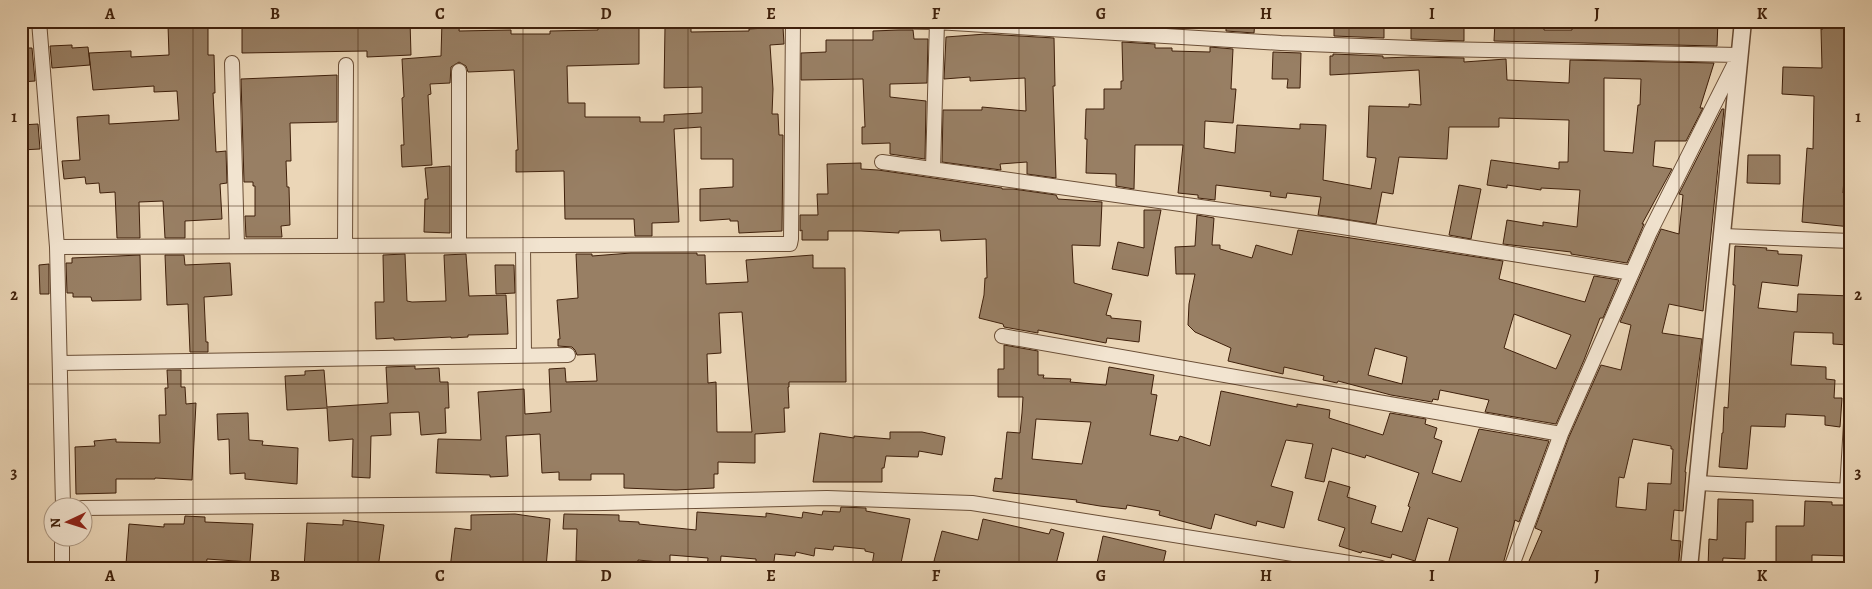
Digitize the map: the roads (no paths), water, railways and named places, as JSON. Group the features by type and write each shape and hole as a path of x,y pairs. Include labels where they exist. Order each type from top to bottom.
{"street":[{"path":"40,21 57,247 62,496"},
{"path":"57,247 790,244 792,239 793,21"},
{"path":"879,21 936,22 1281,43 1739,56"},
{"path":"1689,568 1743,21"},
{"path":"933,169 936,22"},
{"path":"1511,568 1561,434 1650,232 1739,56"},
{"path":"232,63 237,246"},
{"path":"345,245 346,65"},
{"path":"458,71 459,244"},
{"path":"882,162 1336,226 1632,273"},
{"path":"1722,236 1851,241"},
{"path":"523,245 524,355"},
{"path":"1002,336 1561,434"},
{"path":"60,363 568,355"},
{"path":"1698,482 1849,491 1851,423"},
{"path":"92,508 605,503 827,498 972,502 1381,568"},
{"path":"62,546 62,568"}]}
